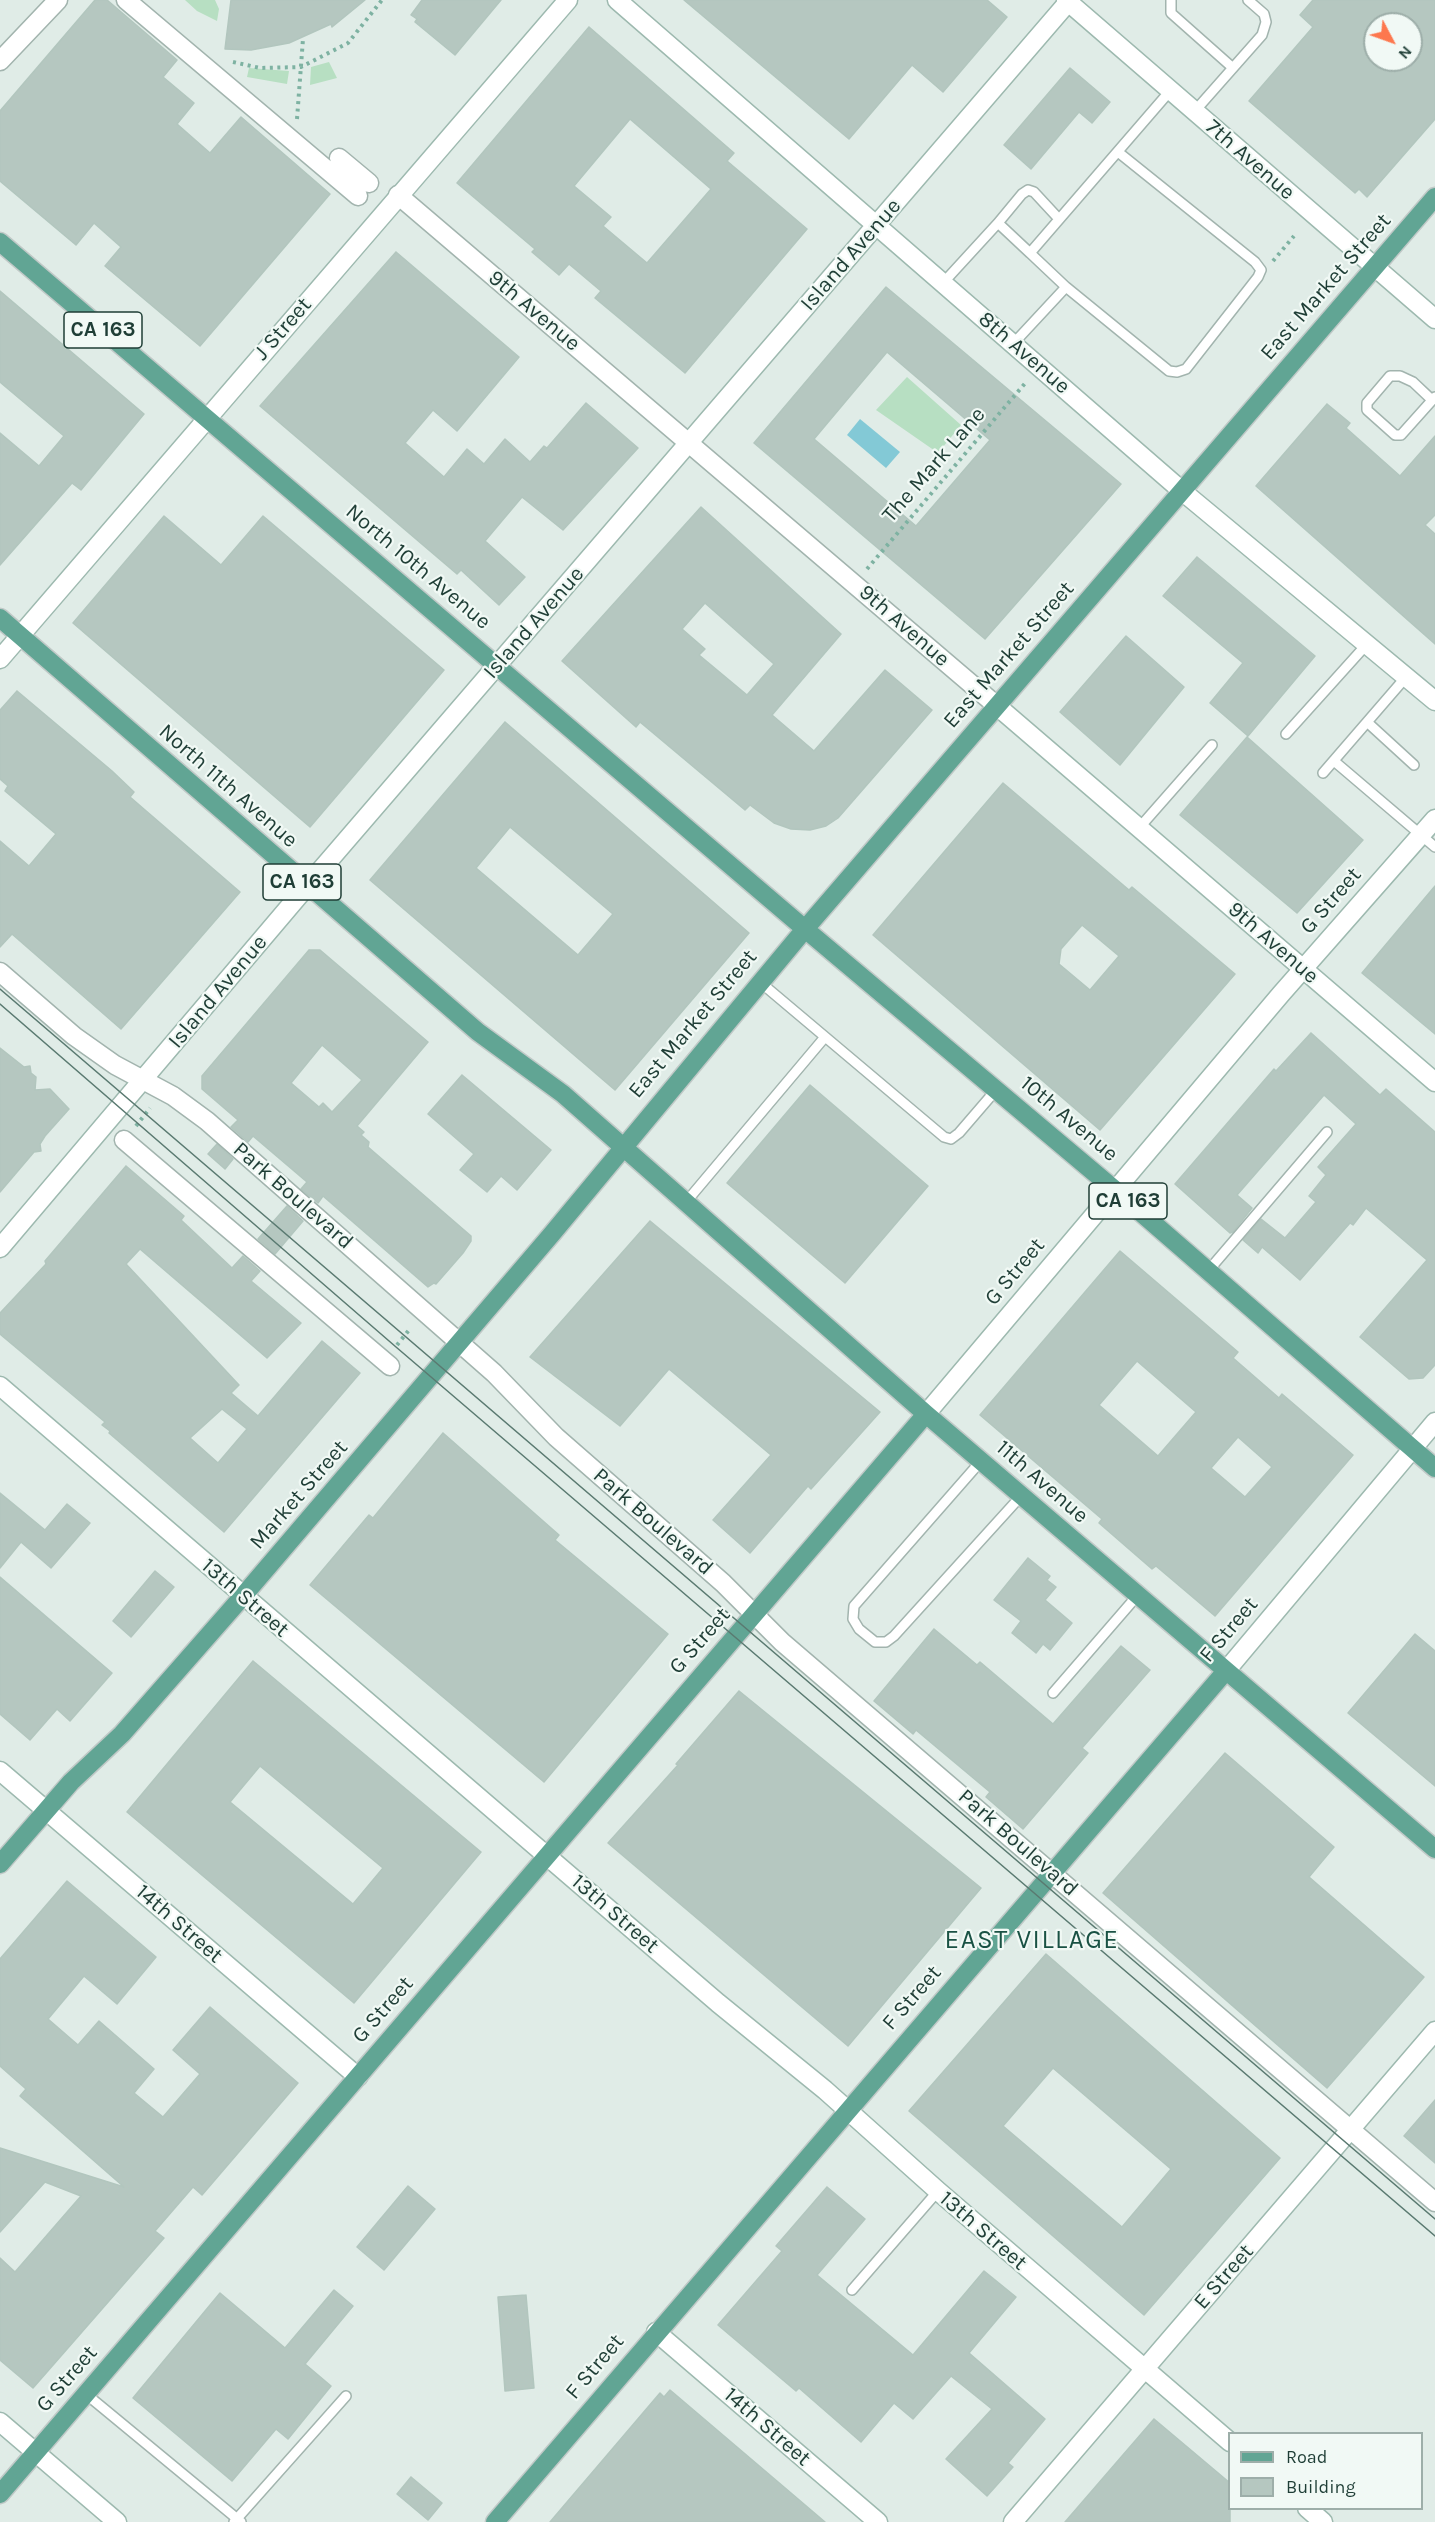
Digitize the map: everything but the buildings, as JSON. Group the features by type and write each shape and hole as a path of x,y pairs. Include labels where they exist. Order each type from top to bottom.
{"main road":[{"name":"East Market Street","path":"622,1146 805,929 1435,197"},
{"name":"North 10th Avenue","path":"0,242 805,929"},
{"name":"North 11th Avenue","path":"0,618 478,1032 563,1094 622,1146"},
{"name":"10th Avenue","path":"805,929 1115,1190 1435,1468"},
{"name":"11th Avenue","path":"622,1146 926,1414 1435,1849"},
{"name":"Market Street","path":"0,1864 71,1782 122,1734 243,1596 460,1343 622,1146"},
{"name":"G Street","path":"0,2494 926,1414"},
{"name":"F Street","path":"495,2522 1225,1671"}],"street":[{"path":"0,61 58,0"},
{"path":"126,0 364,189 339,158"},
{"name":"J Street","path":"0,659 568,0"},
{"name":"8th Avenue","path":"617,0 1182,491 1435,701"},
{"name":"Island Avenue","path":"0,1248 307,886 1068,1"},
{"name":"7th Avenue","path":"1068,1 1435,319"},
{"name":"9th Avenue","path":"398,195 1435,1082"},
{"name":"G Street","path":"926,1414 1303,969 1435,819"},
{"name":"Park Boulevard","path":"0,972 74,1036 143,1080 173,1096 207,1121 514,1391 556,1437 755,1614 782,1642 1435,2202"},
{"path":"124,1140 390,1366"},
{"name":"13th Street","path":"0,1386 718,2003 825,2090 938,2192 1228,2440"},
{"name":"F Street","path":"1225,1671 1435,1422"},
{"name":"14th Street","path":"0,1771 358,2077"},
{"name":"E Street","path":"1013,2522 1435,2031"},
{"name":"14th Street","path":"656,2332 878,2522"},
{"path":"0,2422 117,2522"},
{"path":"1309,2510 1323,2522"}],"lane":[{"path":"1171,0 1170,13 1233,68"},
{"path":"1194,112 1262,35 1266,22 1264,14 1248,0"},
{"path":"1030,253 1170,91"},
{"path":"998,224 1066,287 1169,371 1177,372 1186,369 1258,277 1261,270 1255,262 1118,152"},
{"path":"943,283 1028,190 1034,192 1059,219"},
{"path":"1013,344 1066,287"},
{"path":"1390,376 1400,376 1413,382 1434,398 1401,435 1395,435 1367,410 1367,403 1390,376"},
{"path":"1286,734 1367,644"},
{"path":"1323,773 1406,677"},
{"path":"1367,722 1414,765"},
{"path":"1139,828 1212,745"},
{"path":"1334,761 1435,847"},
{"path":"760,982 944,1137 951,1138 958,1133 996,1090"},
{"path":"686,1202 825,1037"},
{"path":"1208,1271 1328,1132"},
{"path":"981,1461 854,1606 853,1619 858,1629 875,1642 886,1642 894,1636 1021,1496"},
{"path":"1053,1693 1137,1596"},
{"path":"852,2290 938,2192"},
{"path":"86,2394 237,2521 346,2396"}],"path":[{"path":"228,60 260,68 300,67 348,43 382,0"},
{"path":"297,122 303,39"},
{"path":"1270,264 1294,237"},
{"name":"The Mark Lane","path":"854,584 1040,367"}],"green space":[{"path":"185,0 215,0 219,9 217,21 197,11"},
{"path":"329,62 337,78 310,85 311,67"},
{"path":"249,68 289,71 287,84 247,77"},
{"path":"907,377 961,425 938,453 876,410"}],"water":[{"path":"860,419 900,452 886,468 847,435"}],"tram line":[{"path":"0,989 1435,2219"},
{"path":"0,1004 396,1347 1435,2236"}],"district":[{"name":"EAST VILLAGE","path":"1032,1941"}]}
